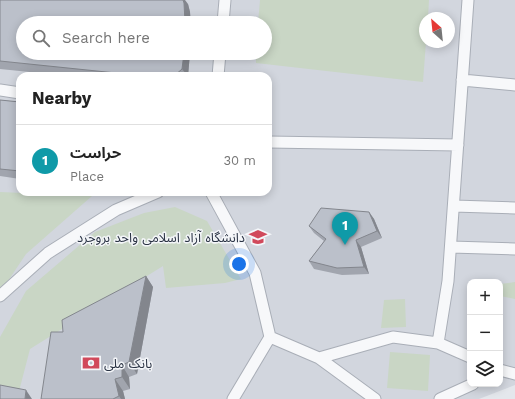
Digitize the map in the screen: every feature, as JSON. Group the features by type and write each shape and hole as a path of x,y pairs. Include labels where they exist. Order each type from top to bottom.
{"lane":[{"path":"224,16 225,0"},
{"path":"438,343 448,281 451,247 468,0"},
{"path":"218,72 219,60"},
{"path":"462,80 515,85"},
{"path":"0,90 16,92"},
{"path":"272,142 458,145"},
{"path":"0,296 48,253 116,210 149,196"},
{"path":"213,196 254,273 270,337 232,399"},
{"path":"454,206 515,208"},
{"path":"451,247 515,249"},
{"path":"319,358 393,336 438,343 467,356"},
{"path":"270,337 319,358 375,399"},
{"path":"503,371 515,374"},
{"path":"440,399 467,387"}],"shaded area":[{"name":"دانشگاه آزاد اسلامی واحد بروجرد","path":"0,0 515,0 515,385 479,399 0,399"}],"green space":[{"path":"260,0 429,0 428,12 419,12 419,48 426,48 423,82 256,63 256,60 272,60 272,16 259,16"},
{"path":"0,192 16,193 16,196 92,196 26,254 0,293"},
{"path":"175,207 207,221 241,279 225,283 166,288 163,266 30,349 17,399 0,396 0,337 26,291 95,232 144,213"},
{"path":"515,282 515,299 503,297 503,284"},
{"path":"405,299 406,327 381,328 384,300"},
{"path":"390,352 430,355 428,391 387,388"}],"building":[{"path":"0,0 183,0 184,3 185,16 16,16 16,60 183,60 182,69 179,72 106,72 0,61"},
{"path":"0,100 16,102 16,171 0,169"},
{"path":"321,208 369,212 377,231 356,240 364,267 337,268 309,261 326,239 309,226"},
{"path":"146,276 129,362 122,365 122,377 115,379 119,396 113,399 41,399 51,332 63,332 62,320"},
{"path":"0,385 26,390 25,399 0,399"}],"place":[{"name":"دانشگاه آزاد اسلامی واحد بروجرد","path":"258,237"},
{"name":"حراست","path":"345,245"},
{"name":"بانک ملی","path":"91,363"}]}
